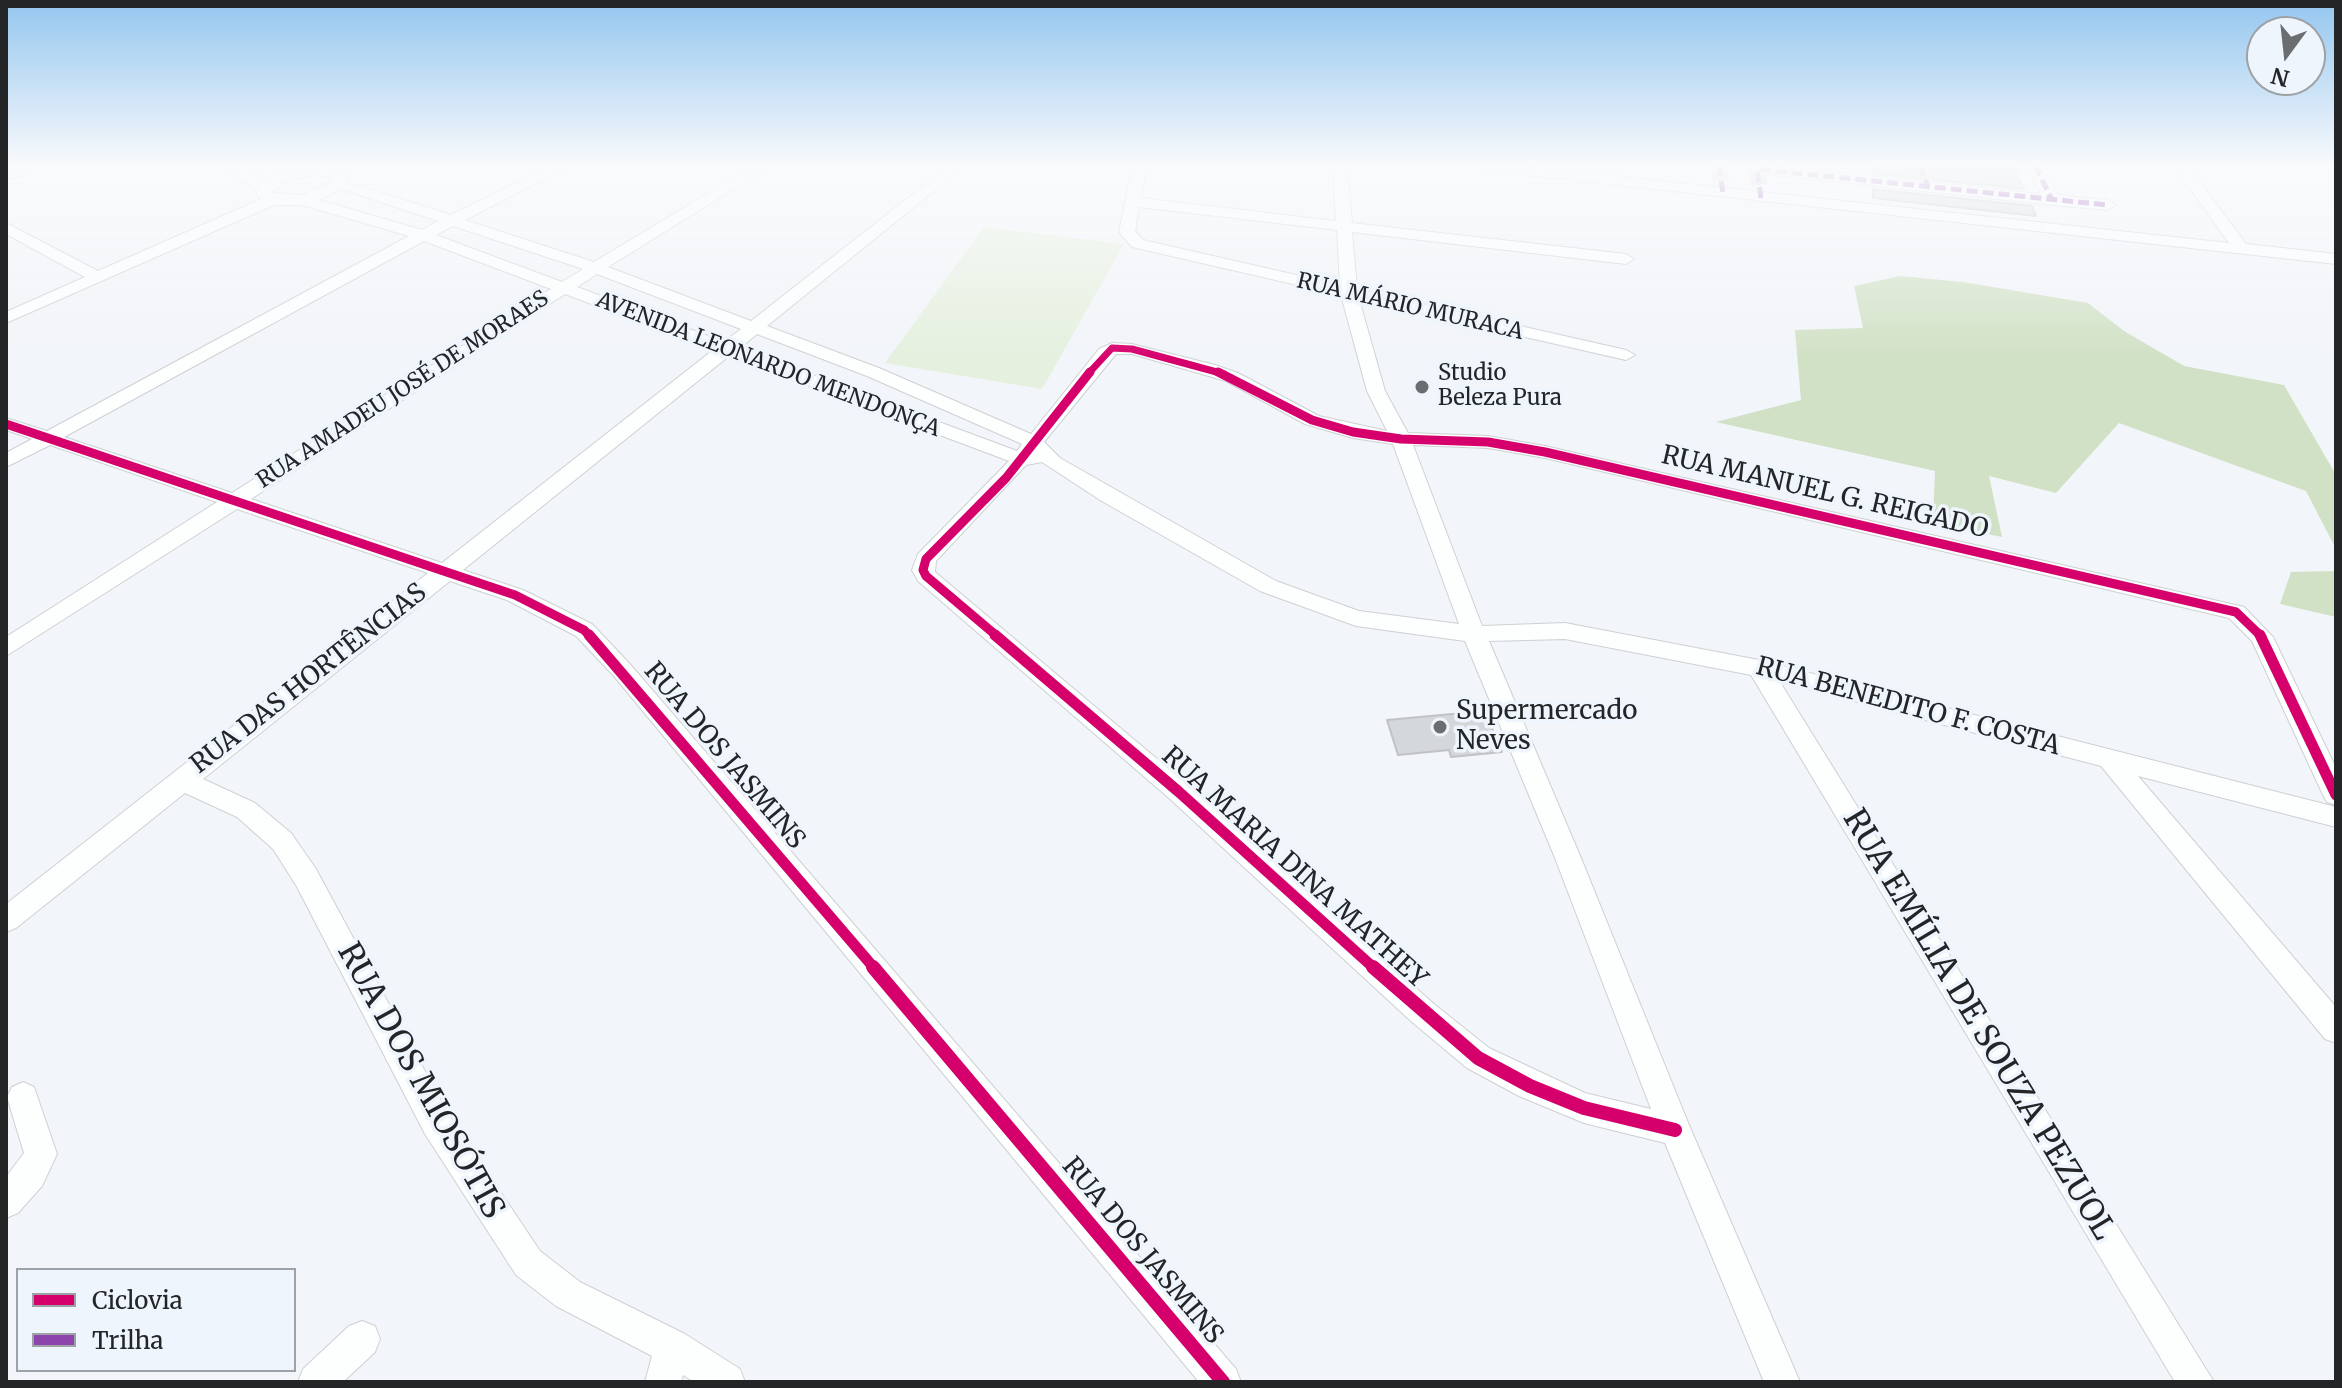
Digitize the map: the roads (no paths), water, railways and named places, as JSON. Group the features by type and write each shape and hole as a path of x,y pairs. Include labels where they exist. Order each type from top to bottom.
{"street":[{"path":"9,230 95,276"},
{"path":"6,318 193,230"},
{"name":"AVENIDA LEONARDO MENDONÇA","path":"405,230 1021,459 1053,462"},
{"path":"6,461 433,230"},
{"name":"AVENIDA LEONARDO MENDONÇA","path":"485,230 873,372 1033,442 1053,462 1268,586 1356,618 1393,626 1474,634"},
{"name":"RUA AMADEU JOSÉ DE MORAES","path":"6,648 229,501 658,230"},
{"name":"RUA DAS HORTÊNCIAS","path":"6,920 877,230"},
{"name":"RUA MÁRIO MURACA","path":"1128,230 1138,244 1626,355"},
{"path":"1342,230 1349,294 1371,377 1401,439 1474,634 1568,858 1675,1130 1728,1248 1782,1382"},
{"path":"1374,230 1626,259"},
{"path":"2068,230 2336,259"},
{"path":"2227,230 2242,250"},
{"name":"RUA MANUEL G. REIGADO","path":"1033,442 1094,365 1112,348 1132,349 1232,377 1312,420 1353,432 1401,439 1488,442 1545,452 2236,612 2262,637 2336,795"},
{"name":"RUA DOS JASMINS","path":"6,424 445,571 560,615 584,630 621,669 1223,1382"},
{"path":"1021,459 1033,442"},
{"name":"RUA MARIA DINA MATHEY","path":"1021,459 994,491 926,559 923,570 947,596 1179,792 1423,1013 1478,1058 1530,1086 1584,1108 1675,1130"},
{"name":"RUA BENEDITO F. COSTA","path":"1474,634 1565,631 1600,634 1759,668 2336,817"},
{"name":"RUA EMÍLIA DE SOUZA PEZUOL","path":"1759,668 2196,1382"},
{"path":"2111,761 2336,1029"},
{"name":"RUA DOS MIOSÓTIS","path":"181,780 246,810 282,841 306,877 436,1123 528,1263 568,1294 672,1347 727,1382"},
{"path":"6,1201 30,1175 41,1154 23,1097"},
{"path":"316,1382 362,1339"},
{"path":"663,1382 672,1347"}],"place":[{"name":"Studio Beleza Pura","path":"1422,387"},
{"name":"Supermercado Neves","path":"1440,727"}]}
